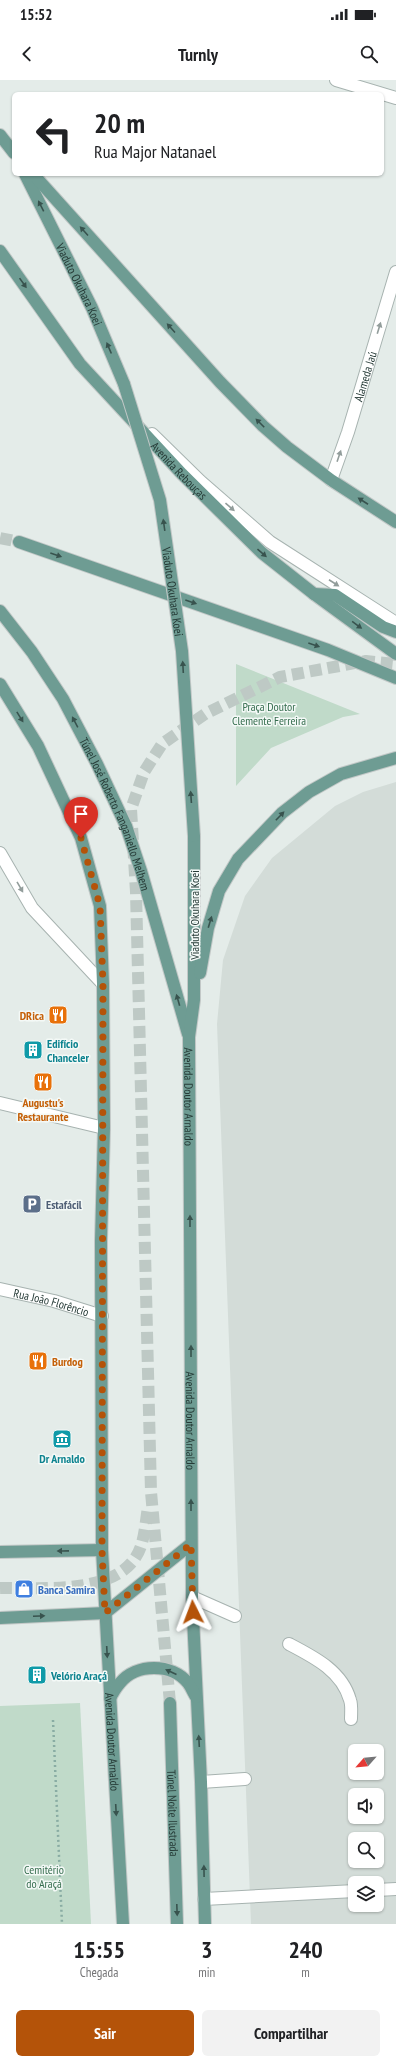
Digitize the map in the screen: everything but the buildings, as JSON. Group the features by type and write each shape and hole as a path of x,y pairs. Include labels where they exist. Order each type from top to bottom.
{"main road":[{"path":"0,136 12,151"},
{"name":"Viaduto Okuhara Koei","path":"26,176 92,308 124,384 160,500 182,651 194,836 194,1000 190,1033"},
{"path":"35,176 257,420 286,447 331,480 396,522"},
{"name":"Avenida Rebouças","path":"0,251 80,364 182,474 262,553 314,594 396,654"},
{"path":"19,542 328,650 396,678"},
{"path":"314,594 335,595 383,627 396,632"},
{"name":"Túnel José Roberto Fanganiello Melhem","path":"0,611 32,652 63,699 98,764 126,826 190,1033"},
{"name":"Avenida Doutor Arnaldo","path":"0,684 38,746 81,838 100,906 103,984 104,1128 101,1241 102,1550 123,1924"},
{"path":"190,1033 208,928 219,891 238,859 282,813 309,792 341,774 396,758"},
{"name":"Avenida Doutor Arnaldo","path":"190,1033 191,1544 201,1782 205,1924"},
{"path":"0,1618 105,1613 191,1544"},
{"path":"0,1552 102,1550"},
{"path":"110,1698 120,1682 136,1671 154,1667 173,1671 188,1683 197,1699"},
{"name":"Túnel Noite Ilustrada","path":"170,1703 177,1924"}],"street":[{"path":"336,80 376,92"},
{"path":"384,94 396,98"},
{"name":"Alameda Jaú","path":"331,480 348,432 396,272"},
{"path":"80,364 200,481 270,542 396,623"},
{"path":"0,853 32,908 103,984"},
{"path":"0,1104 104,1128"},
{"name":"Rua João Florêncio","path":"0,1289 54,1301 102,1316"},
{"path":"192,1596 235,1616"},
{"path":"289,1644 320,1660 342,1681 350,1700 351,1719"},
{"path":"201,1782 246,1779"},
{"path":"384,1890 396,1889"},
{"path":"204,1899 348,1891"}],"path":[{"path":"53,1720 62,1924"}],"shaded area":[{"path":"396,782 396,1924 251,1924 217,1024 223,960 245,896 272,858 335,806 363,792"}],"green space":[{"name":"Praça Doutor Clemente Ferreira","path":"236,664 360,714 343,717 271,748 236,786"},
{"name":"Cemitério do Araçá","path":"80,1703 91,1924 0,1924 0,1706"}],"tunnel":[{"path":"0,538 19,542"},
{"path":"170,1703 151,1492 136,892 131,809 144,772 162,744 205,714 280,677 366,661 396,664"},
{"path":"0,1588 59,1588 80,1586 100,1581 118,1574 132,1562 141,1546 148,1507"}],"place":[{"name":"DRica","path":"58,1015"},
{"name":"Edifício Chanceler","path":"33,1050"},
{"name":"Augustu's Restaurante","path":"43,1082"},
{"name":"Estafácil","path":"32,1204"},
{"name":"Burdog","path":"38,1361"},
{"name":"Dr Arnaldo","path":"62,1439"},
{"name":"Banca Samira","path":"24,1589"},
{"name":"Velório Araçá","path":"37,1675"}],"route":[{"path":"81,838 100,906 103,984 104,1128 101,1241 102,1550 105,1613 191,1544 193,1612"}]}
